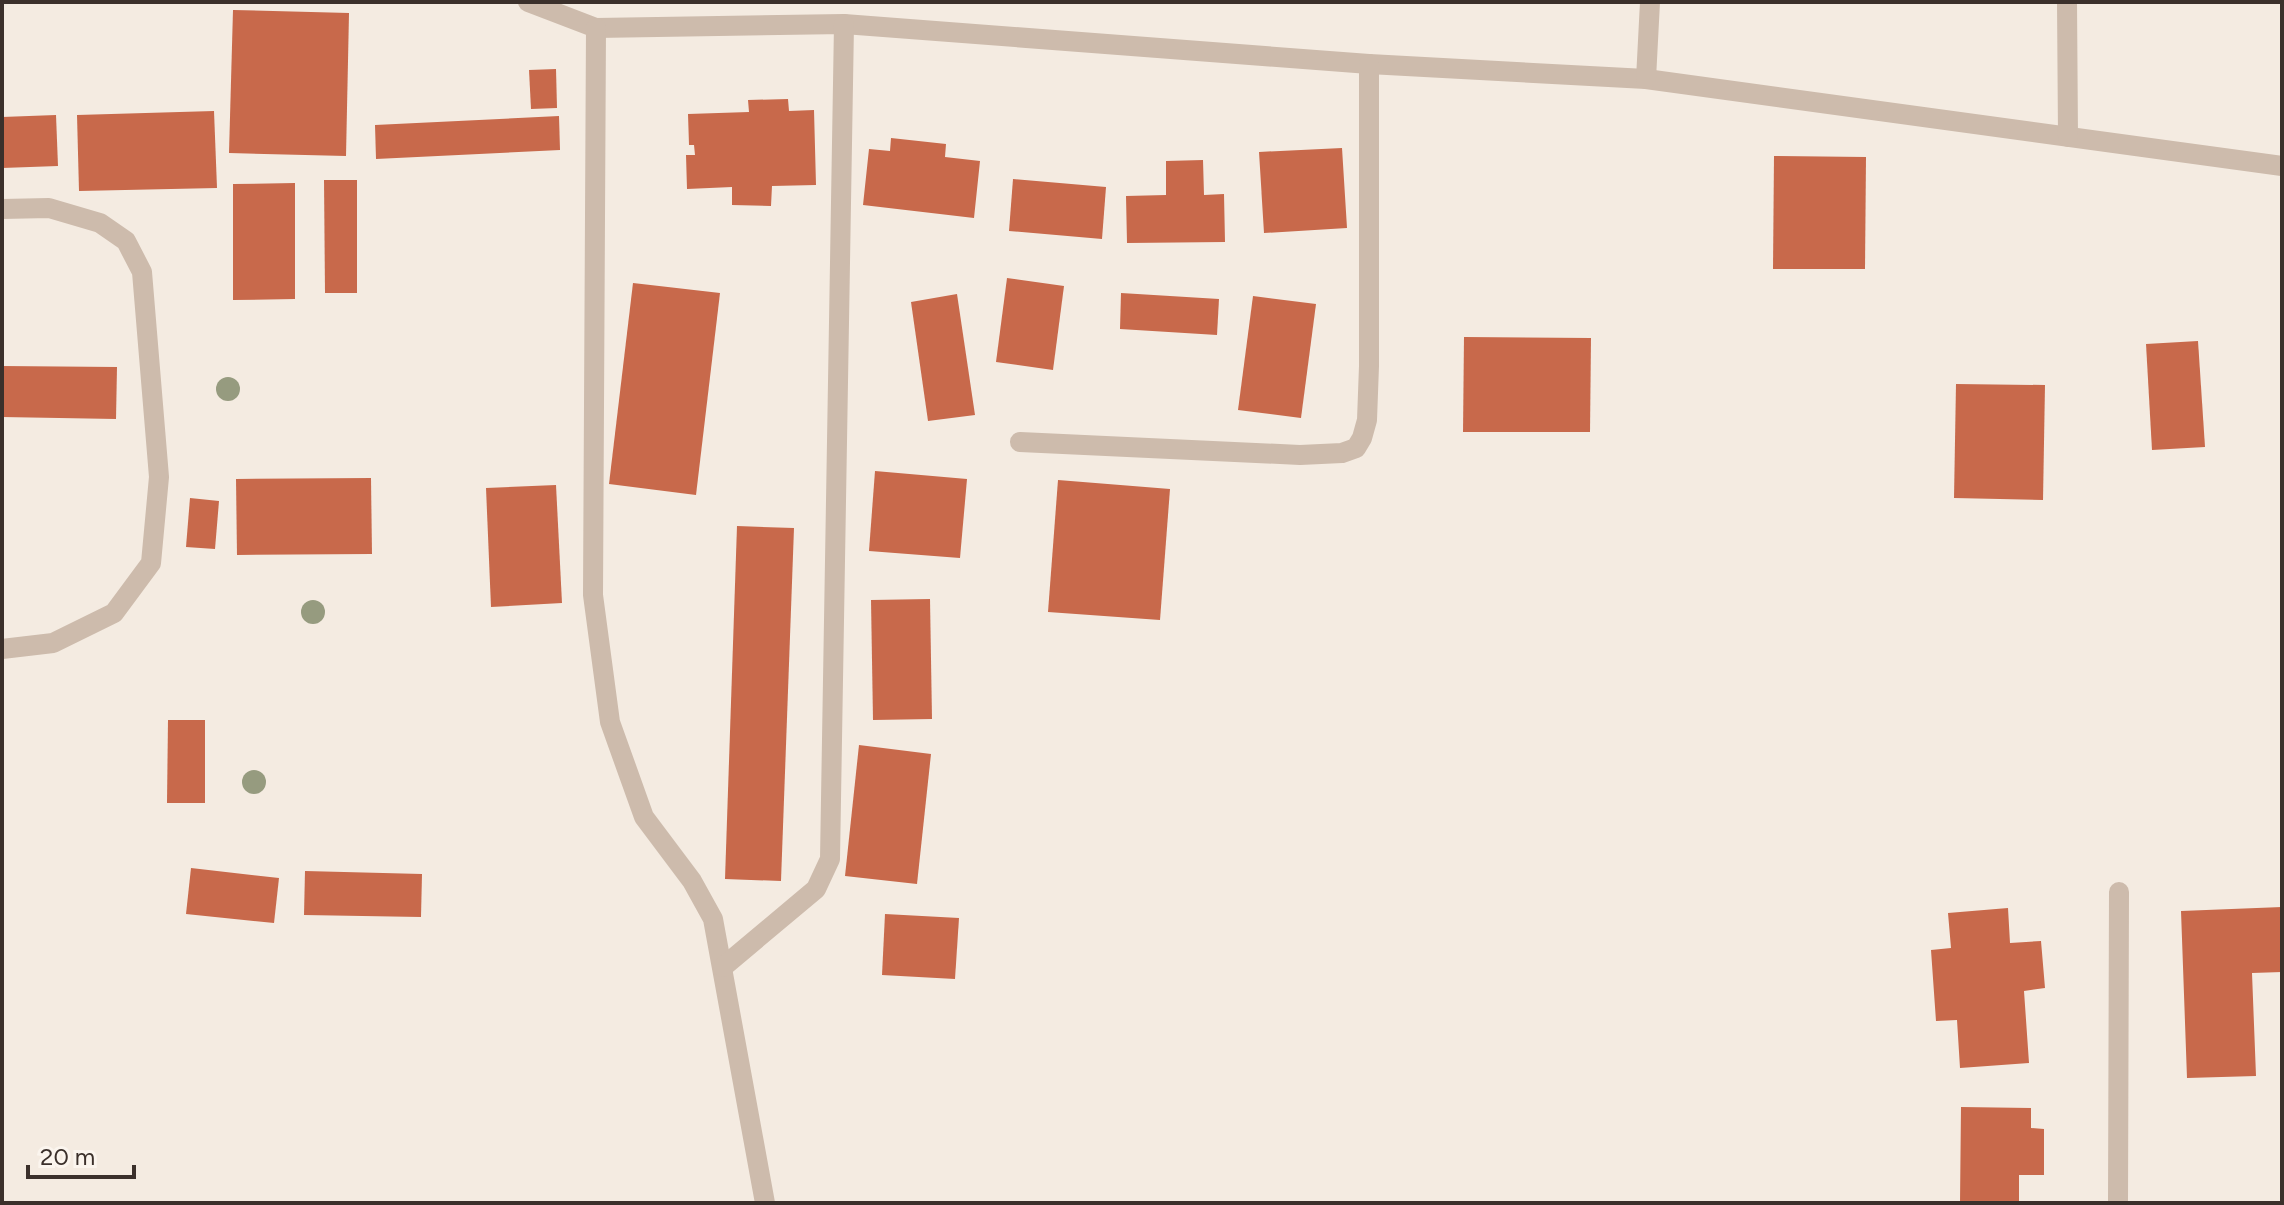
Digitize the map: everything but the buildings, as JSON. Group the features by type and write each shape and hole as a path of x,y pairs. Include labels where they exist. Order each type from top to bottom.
{"street":[{"path":"528,2 596,28 844,24 1369,64 1646,79 2282,166"},
{"path":"1646,79 1650,2"},
{"path":"2067,2 2068,137"},
{"path":"723,967 816,889 830,859 844,24"},
{"path":"596,28 593,595 610,722 644,817 692,881 713,919 765,1203"},
{"path":"1020,442 1300,455 1342,453 1356,448 1367,420 1369,366 1369,64"},
{"path":"2,209 49,208 100,223 126,241 142,272 159,477 151,563 114,613 53,643 2,649"},
{"path":"2118,1203 2119,892"}]}
